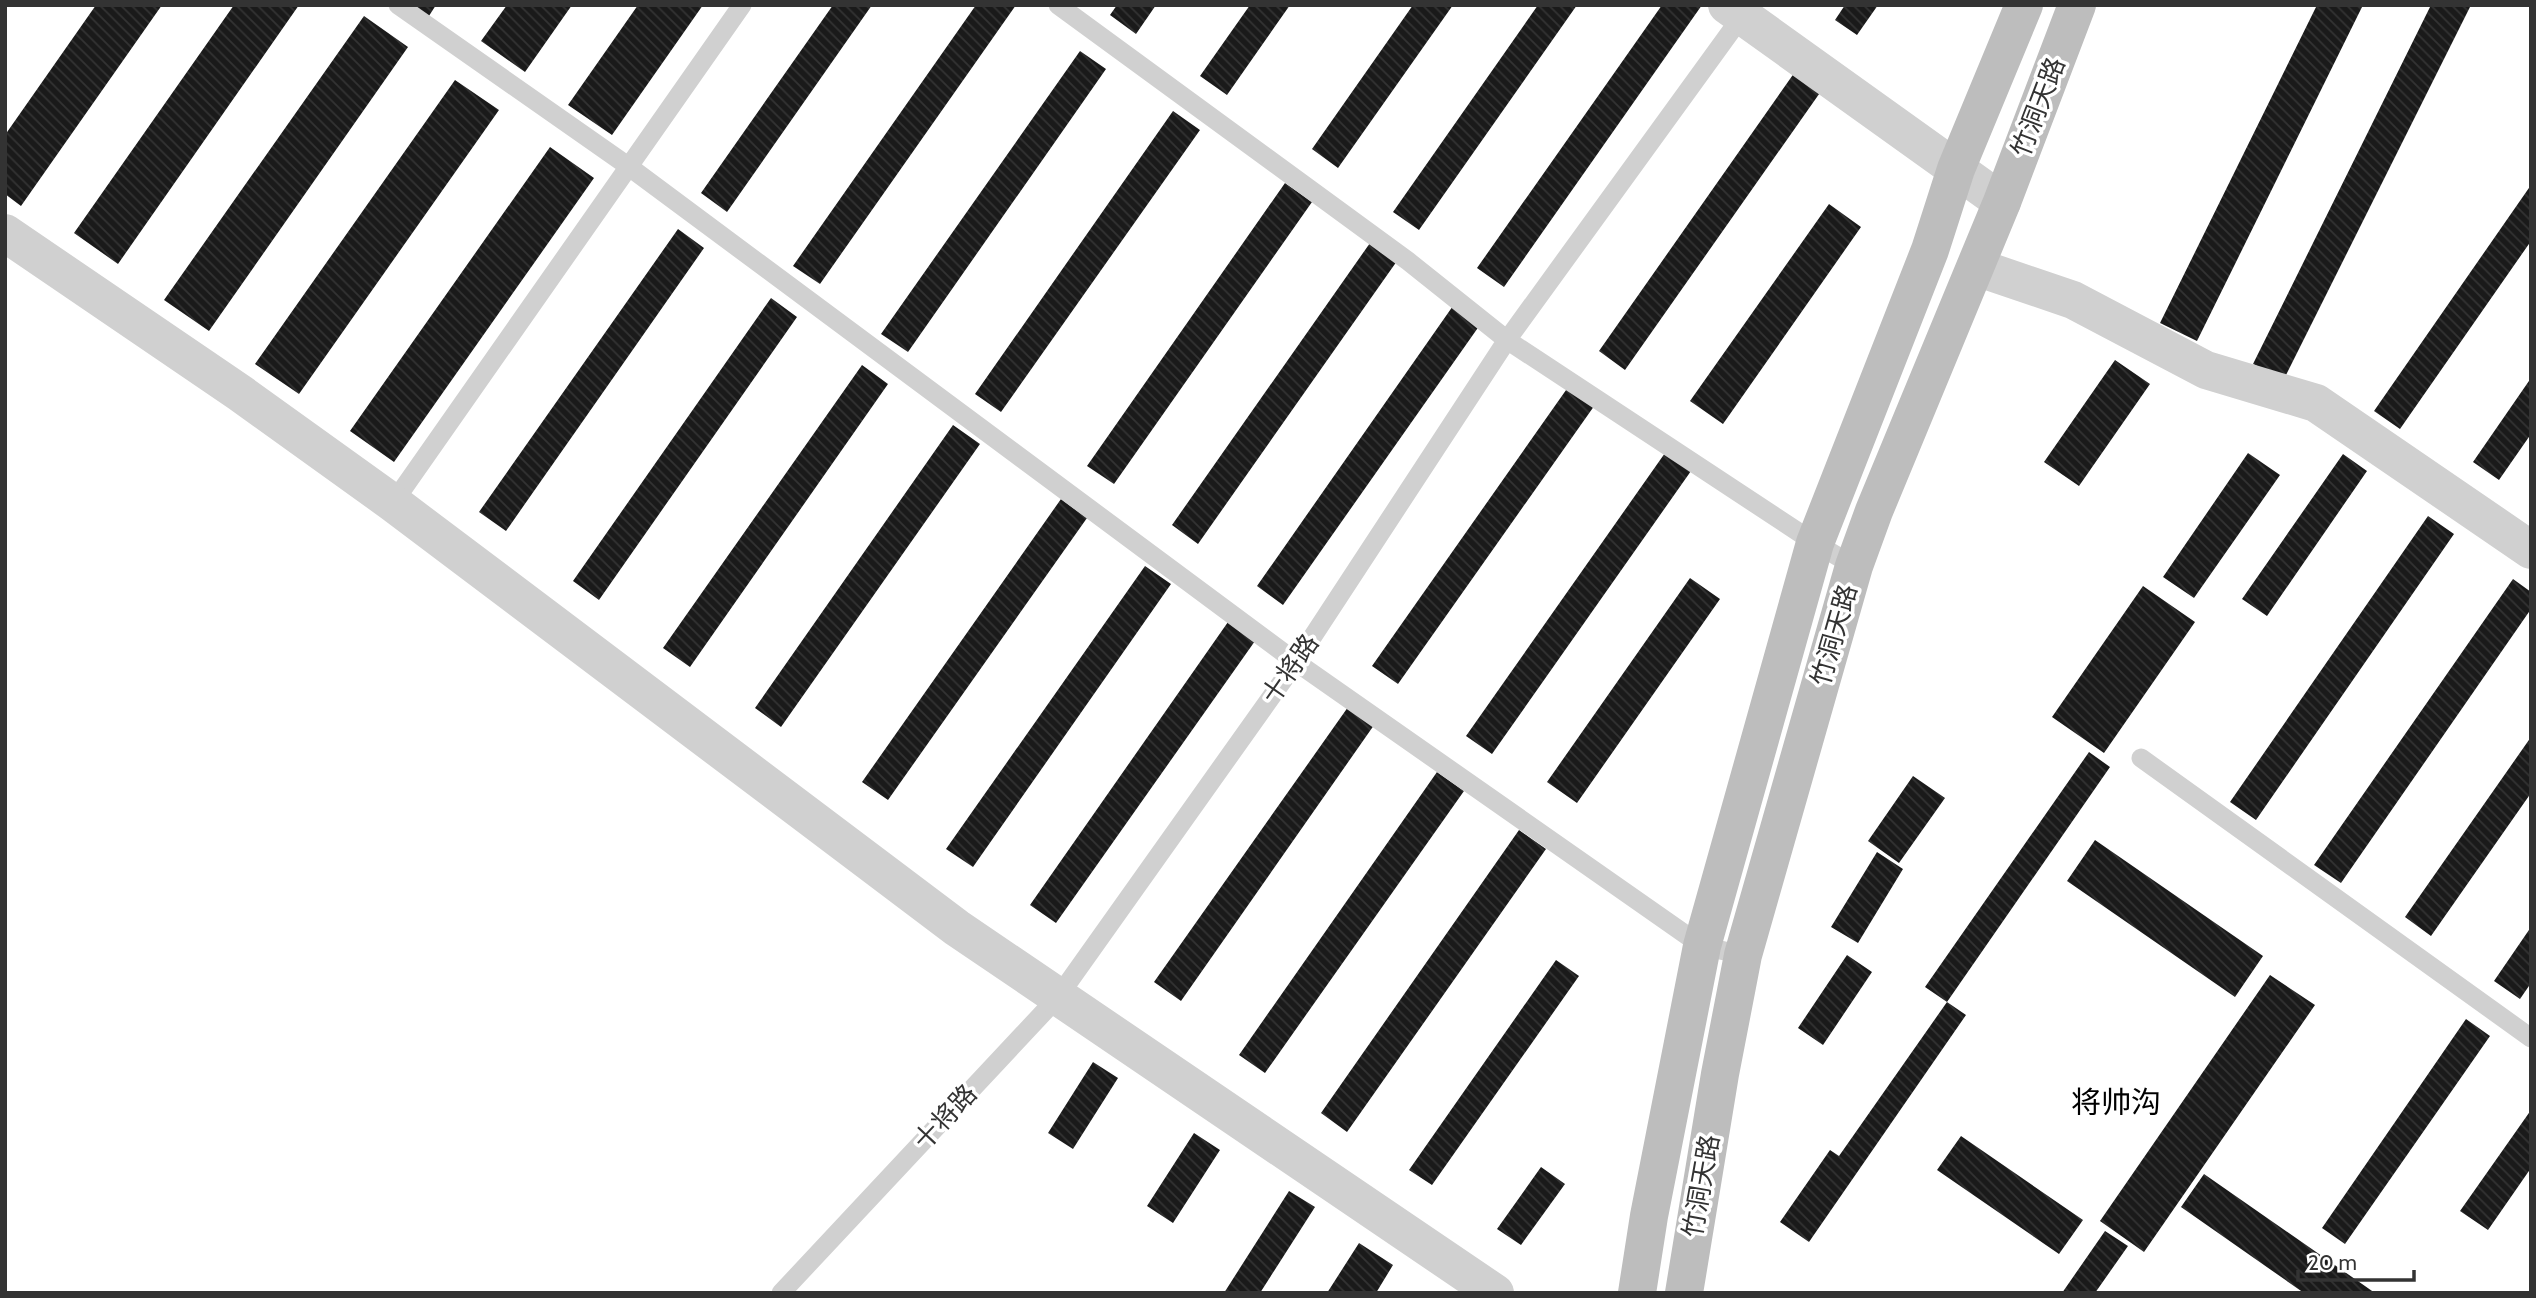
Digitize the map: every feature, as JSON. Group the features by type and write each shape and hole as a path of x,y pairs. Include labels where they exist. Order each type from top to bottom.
{"main road":[{"name":"竹洞天路","path":"1637,1293 1649,1216 1702,946 1815,543 1930,250 1956,169 2024,5"},
{"name":"竹洞天路","path":"1684,1293 1720,1074 1743,955 1854,566 1874,511 2002,202 2077,5"}],"street":[{"path":"1734,11 2002,202"},
{"path":"5,233 240,393 393,503 957,928 1495,1293"},
{"path":"1976,267 2073,300 2206,370 2316,403 2531,550"}],"lane":[{"path":"398,5 628,166 1296,662 1702,946 1743,955"},
{"path":"393,503 742,5"},
{"path":"1058,5 1408,261 1507,341 1854,566"},
{"name":"十将路","path":"781,1293 1058,997 1296,662 1507,341 1734,11"},
{"path":"2141,758 2531,1038"}],"building":[{"path":"96,5 162,5 21,206 5,194 5,135"},
{"path":"234,5 299,5 118,264 74,233"},
{"path":"407,5 436,5 427,19"},
{"path":"507,5 572,5 525,72 481,41"},
{"path":"638,5 703,5 612,135 568,105"},
{"path":"833,5 872,5 727,212 701,193"},
{"path":"976,5 1016,5 820,284 793,266"},
{"path":"1117,5 1156,5 1136,34 1110,15"},
{"path":"1250,5 1290,5 1227,95 1200,76"},
{"path":"1413,5 1453,5 1338,168 1312,149"},
{"path":"1538,5 1577,5 1419,230 1393,212"},
{"path":"1662,5 1702,5 1504,287 1477,268"},
{"path":"1845,5 1878,5 1857,35 1835,20"},
{"path":"2317,5 2363,5 2197,341 2160,323"},
{"path":"2431,5 2471,5 2284,379 2253,364"},
{"path":"364,16 408,47 209,331 164,300"},
{"path":"1080,51 1106,69 908,352 881,334"},
{"path":"1797,69 1824,87 1625,370 1599,351"},
{"path":"455,80 499,110 299,394 255,364"},
{"path":"1173,111 1200,130 1001,412 975,394"},
{"path":"550,147 594,178 394,462 350,431"},
{"path":"1285,183 1312,202 1114,484 1087,466"},
{"path":"2531,185 2531,241 2400,429 2374,411"},
{"path":"1829,204 1861,227 1723,424 1690,401"},
{"path":"678,229 704,248 506,531 479,512"},
{"path":"1370,243 1397,261 1198,544 1172,525"},
{"path":"771,298 797,317 599,600 573,581"},
{"path":"1455,303 1482,322 1283,605 1257,586"},
{"path":"2115,360 2150,384 2079,486 2044,462"},
{"path":"862,365 888,384 690,667 663,648"},
{"path":"2531,378 2531,434 2499,480 2473,462"},
{"path":"1571,383 1597,402 1398,684 1372,666"},
{"path":"953,425 980,444 781,727 755,708"},
{"path":"1665,453 1691,471 1492,754 1466,736"},
{"path":"2248,453 2280,475 2194,598 2163,577"},
{"path":"2343,454 2367,471 2267,616 2242,599"},
{"path":"1061,499 1087,518 888,800 862,782"},
{"path":"2428,516 2454,534 2256,820 2230,802"},
{"path":"1145,566 1171,584 973,867 946,849"},
{"path":"1690,578 1720,599 1577,803 1547,782"},
{"path":"2513,579 2531,592 2531,609 2341,883 2314,865"},
{"path":"2143,586 2195,622 2104,753 2052,717"},
{"path":"1228,622 1255,641 1056,923 1030,905"},
{"path":"1353,700 1379,718 1181,1001 1154,982"},
{"path":"2531,737 2531,793 2431,936 2405,917"},
{"path":"2089,752 2110,767 1947,1002 1925,987"},
{"path":"1437,772 1464,791 1265,1073 1239,1055"},
{"path":"1913,776 1945,798 1899,863 1868,841"},
{"path":"1519,830 1546,849 1347,1132 1321,1113"},
{"path":"2095,840 2263,956 2235,997 2067,881"},
{"path":"1877,852 1903,869 1858,943 1831,927"},
{"path":"2531,927 2531,983 2520,999 2494,981"},
{"path":"1847,955 1872,972 1823,1045 1798,1028"},
{"path":"1556,960 1579,976 1432,1185 1409,1170"},
{"path":"2270,975 2315,1005 2144,1252 2100,1221"},
{"path":"1947,1002 1966,1015 1809,1242 1780,1222 1830,1150 1839,1156"},
{"path":"2466,1019 2490,1036 2345,1244 2322,1228"},
{"path":"1093,1062 1118,1078 1073,1149 1048,1133"},
{"path":"2531,1110 2531,1168 2488,1230 2460,1211"},
{"path":"1194,1133 1220,1150 1173,1223 1147,1206"},
{"path":"1961,1136 2083,1220 2059,1254 1937,1170"},
{"path":"1541,1167 1565,1184 1521,1245 1497,1229"},
{"path":"2204,1174 2375,1293 2304,1293 2181,1207"},
{"path":"1289,1191 1315,1207 1260,1293 1224,1293"},
{"path":"2105,1231 2128,1246 2095,1293 2062,1293"},
{"path":"1359,1243 1393,1265 1376,1293 1327,1293"}],"district":[{"name":"将帅沟","path":"2116,1102"}]}
